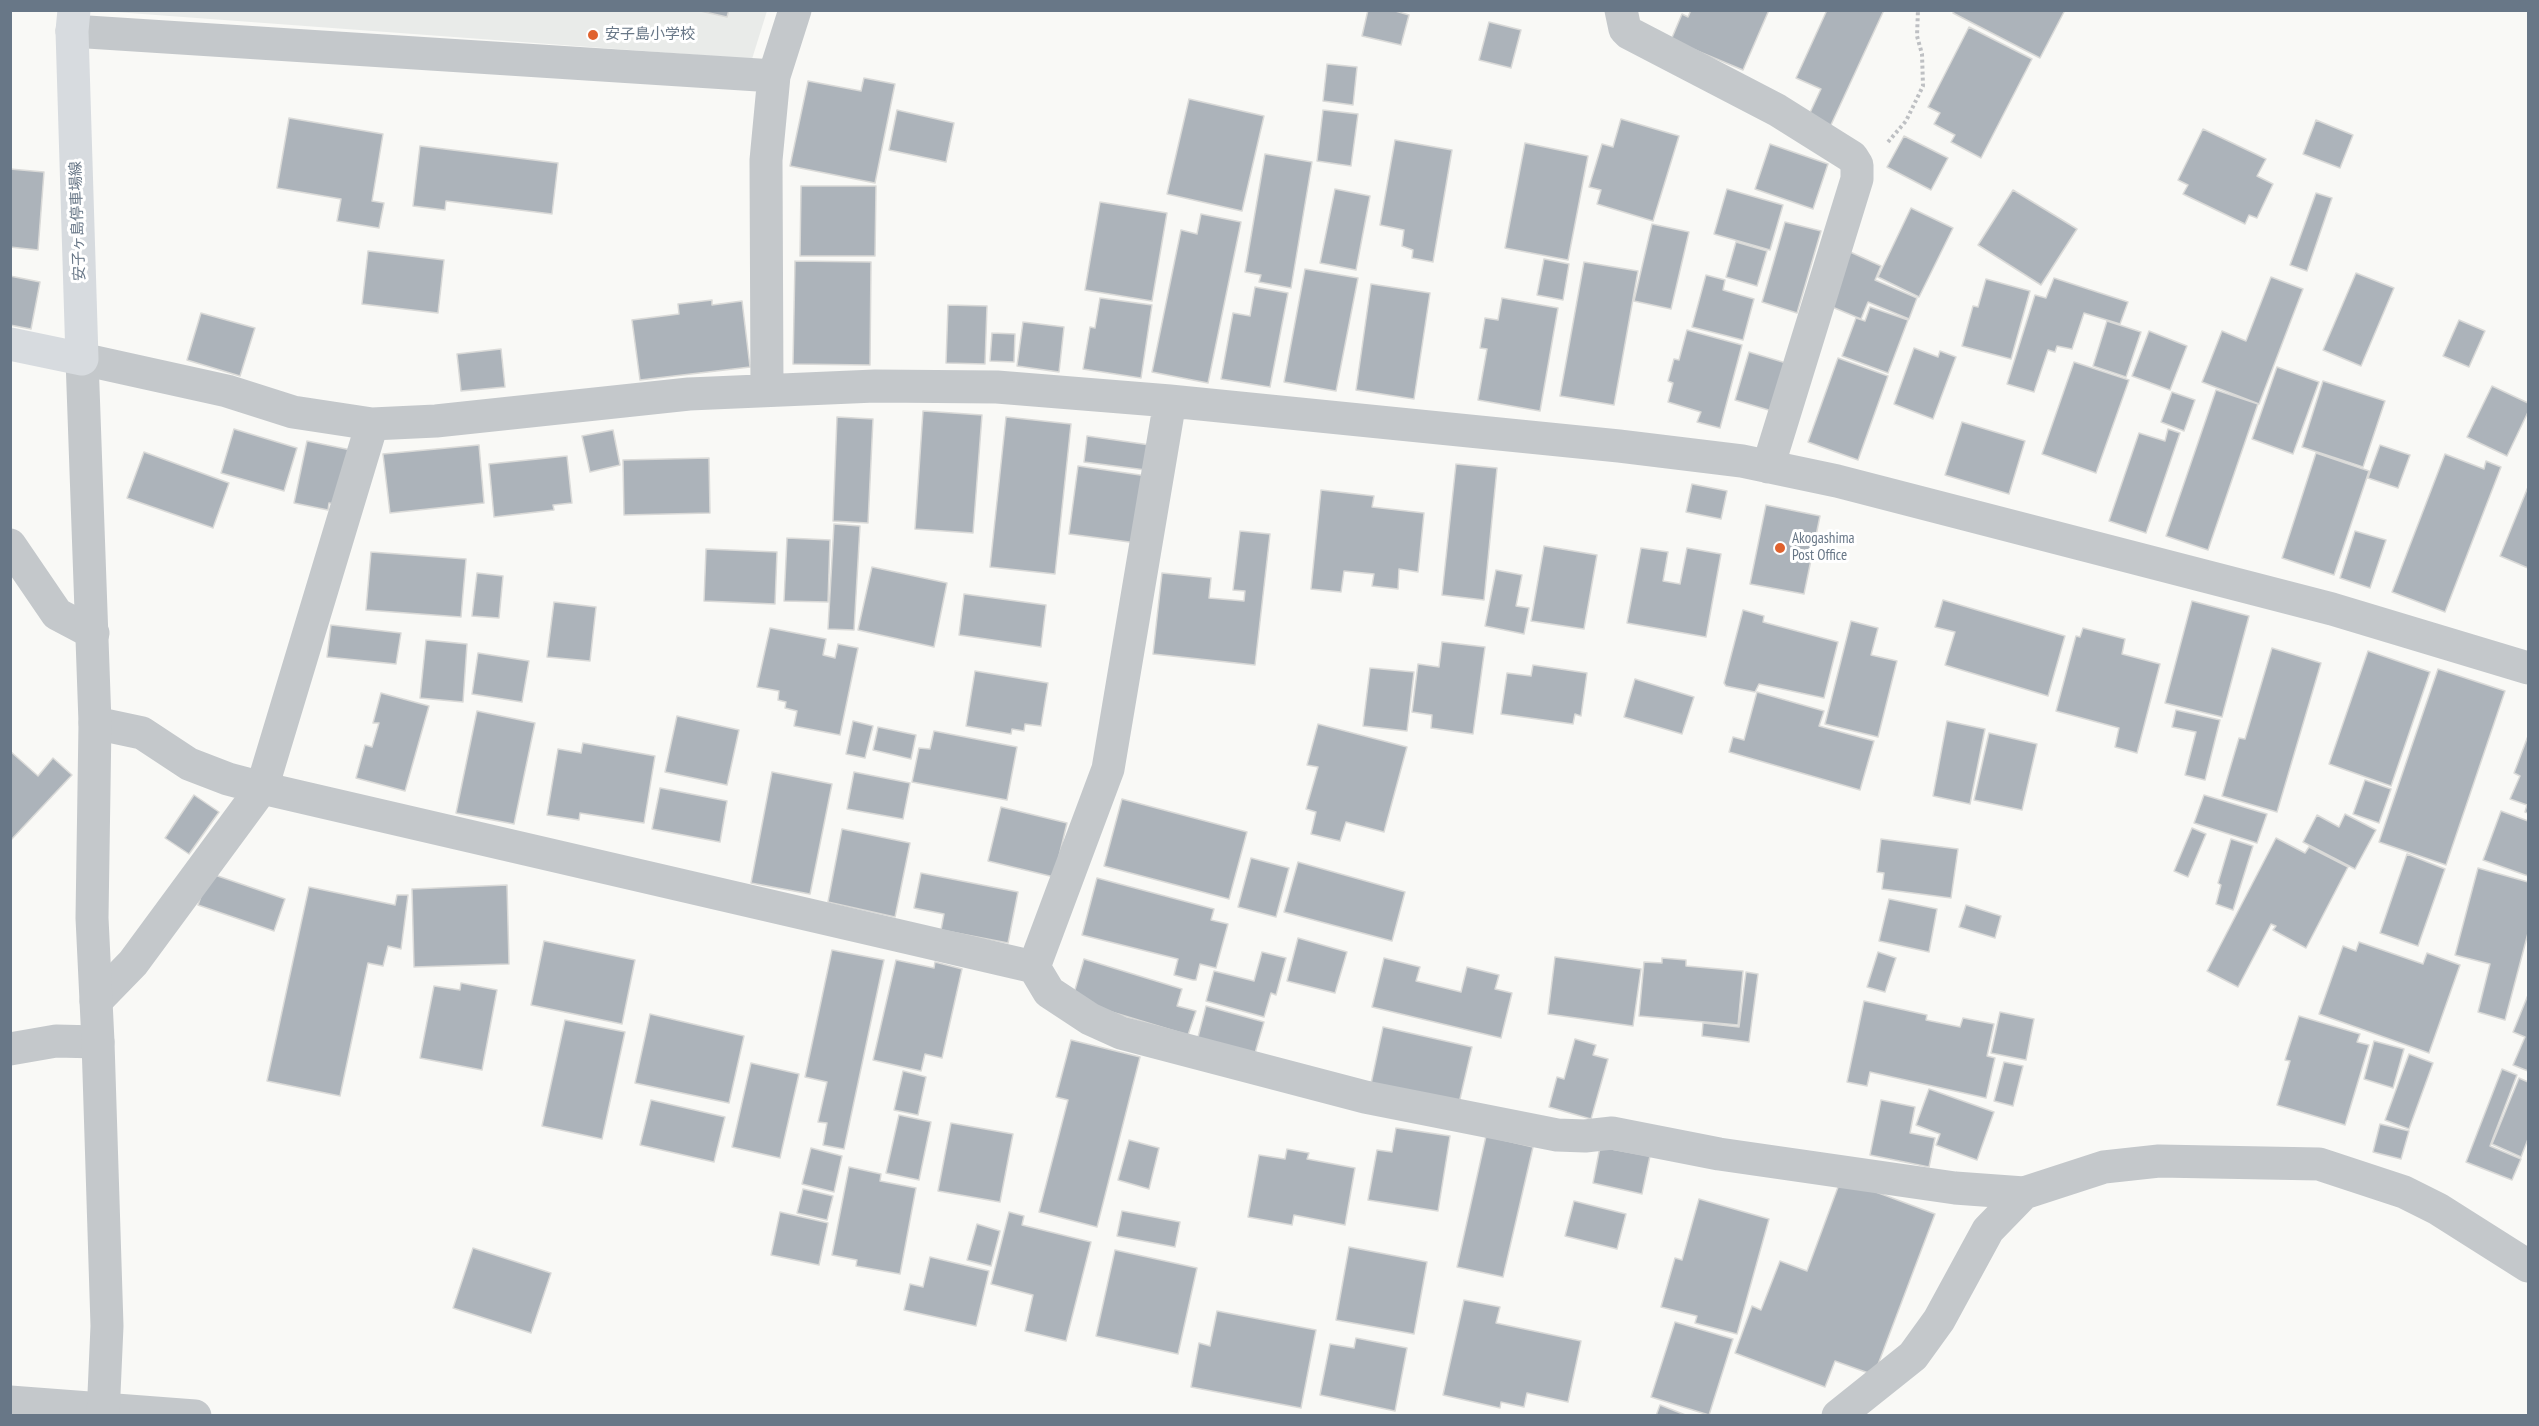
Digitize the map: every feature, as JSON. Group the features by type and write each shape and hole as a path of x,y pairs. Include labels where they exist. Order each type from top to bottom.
{"main road":[{"name":"安子ヶ島停車場線","path":"73,21 82,359"},
{"path":"10,344 82,359"}],"street":[{"path":"767,390 766,160 774,76 795,10"},
{"path":"1621,10 1625,29 1634,37 1777,110 1852,157 1857,165 1857,178 1768,467"},
{"path":"73,21 774,76"},
{"path":"103,1412 107,1326 99,1042 92,918 95,723 82,359 227,391 293,412 372,423 436,421 689,394 875,386 997,387 1170,401 1619,446 1768,467 1837,481 2332,609 2529,668"},
{"path":"1034,967 1108,769 1170,401"},
{"path":"96,1000 133,963 262,788 372,423"},
{"path":"10,545 57,614 93,633"},
{"path":"95,723 142,733 189,764 228,779 262,788 1034,967 1049,992 1090,1019 1121,1033 1365,1097 1557,1135 1586,1136 1612,1133 1719,1154 1955,1188 2024,1193 2104,1167 2158,1161 2319,1164 2404,1192 2438,1209 2529,1266"},
{"path":"10,1049 56,1041 99,1042"},
{"path":"1838,1416 1913,1356 1939,1320 1988,1230 2024,1193"},
{"path":"10,1401 103,1412 195,1416"}],"path":[{"path":"1857,165 1893,138 1906,121 1923,86 1922,60 1917,36 1918,10"}],"shaded area":[{"name":"安子島小学校","path":"102,11 767,11 752,59"}],"building":[{"path":"696,10 729,10 727,17"},
{"path":"1368,10 1392,10 1409,15 1401,45 1362,36"},
{"path":"1691,10 1769,10 1743,70 1671,40 1682,14 1688,17"},
{"path":"1827,10 1884,10 1830,127 1808,117 1821,89 1796,78"},
{"path":"1955,10 2065,10 2040,58 1953,13"},
{"path":"1489,22 1521,30 1511,68 1479,60"},
{"path":"1969,27 2032,59 1981,158 1951,142 1955,135 1934,124 1940,113 1928,107"},
{"path":"1327,64 1357,67 1353,105 1323,101"},
{"path":"864,78 895,84 875,183 790,166 808,81 861,91"},
{"path":"1189,99 1264,116 1242,211 1167,194"},
{"path":"897,110 954,123 946,162 889,150"},
{"path":"1323,110 1358,114 1351,166 1317,161"},
{"path":"289,118 383,134 372,201 384,203 379,228 337,221 341,199 277,188"},
{"path":"1621,119 1679,136 1653,221 1597,204 1601,190 1589,187 1602,144 1613,147"},
{"path":"2316,120 2353,135 2340,168 2303,154"},
{"path":"2203,129 2266,159 2257,176 2273,184 2257,218 2249,215 2245,224 2183,194 2188,185 2178,180"},
{"path":"1904,136 1948,158 1931,190 1887,167"},
{"path":"1395,140 1452,150 1433,262 1412,258 1413,250 1402,246 1404,230 1380,225"},
{"path":"1525,143 1588,156 1568,260 1505,248"},
{"path":"1770,144 1828,164 1813,209 1755,189"},
{"path":"420,146 558,163 552,214 446,201 445,210 413,206"},
{"path":"1265,154 1312,162 1291,288 1259,282 1261,275 1245,272"},
{"path":"10,169 44,172 38,250 10,247"},
{"path":"801,186 876,186 875,256 800,256"},
{"path":"1335,189 1370,196 1356,270 1320,263"},
{"path":"1727,189 1783,205 1770,250 1714,234"},
{"path":"2013,190 2077,229 2041,285 1978,245"},
{"path":"2316,193 2332,198 2307,271 2290,265"},
{"path":"1100,202 1167,213 1152,301 1085,290"},
{"path":"1911,208 1953,228 1919,297 1878,277"},
{"path":"1201,214 1241,222 1208,383 1152,372 1181,230 1197,234"},
{"path":"1785,222 1821,231 1797,313 1762,302"},
{"path":"1652,224 1689,232 1671,309 1634,301"},
{"path":"1736,242 1767,251 1757,286 1726,277"},
{"path":"368,251 444,260 438,313 362,304"},
{"path":"1848,251 1881,266 1875,280 1917,298 1909,319 1868,302 1861,319 1825,304"},
{"path":"1544,259 1569,264 1563,300 1537,295"},
{"path":"795,261 871,262 870,365 793,364"},
{"path":"1584,262 1638,271 1614,405 1560,396"},
{"path":"1305,269 1358,278 1336,391 1284,382"},
{"path":"2356,273 2394,288 2361,366 2323,350"},
{"path":"1706,275 1725,280 1723,290 1754,299 1743,340 1692,327"},
{"path":"10,276 40,282 31,329 10,325"},
{"path":"2271,277 2303,289 2259,404 2202,382 2222,331 2246,341"},
{"path":"2054,278 2128,302 2120,324 2084,313 2072,349 2057,346 2055,352 2048,350 2034,392 2007,384 2035,295 2046,298"},
{"path":"1986,279 2030,291 2011,359 1962,346 1973,306 1978,307"},
{"path":"1371,284 1430,293 1414,399 1356,390"},
{"path":"1255,287 1288,293 1270,387 1221,379 1233,313 1250,316"},
{"path":"1100,298 1152,305 1141,378 1083,369 1090,327 1095,328"},
{"path":"1502,298 1558,308 1540,411 1478,400 1487,349 1480,348 1485,318 1498,320"},
{"path":"712,300 712,305 742,301 750,367 640,380 632,320 679,314 678,304"},
{"path":"948,305 987,306 985,364 946,363"},
{"path":"1870,307 1908,320 1888,373 1842,356 1856,318 1865,321"},
{"path":"201,313 255,328 240,376 187,360"},
{"path":"2459,320 2485,331 2469,367 2443,356"},
{"path":"2107,321 2141,332 2126,377 2093,366"},
{"path":"1023,322 1064,327 1059,372 1017,366"},
{"path":"1687,330 1742,345 1720,428 1697,422 1701,412 1668,402 1673,383 1668,381 1674,359 1679,360"},
{"path":"2149,331 2187,346 2170,390 2132,376"},
{"path":"992,333 1015,334 1014,362 990,361"},
{"path":"1914,348 1938,357 1940,351 1956,357 1933,419 1894,404"},
{"path":"501,349 505,387 461,391 457,354"},
{"path":"1749,352 1786,363 1772,411 1735,400"},
{"path":"1838,358 1888,376 1858,460 1808,442"},
{"path":"2074,362 2129,380 2096,473 2042,454"},
{"path":"2277,367 2319,382 2293,454 2252,439"},
{"path":"2323,381 2385,401 2363,467 2302,447"},
{"path":"2492,386 2528,403 2528,412 2507,456 2467,437"},
{"path":"2216,390 2258,404 2208,550 2166,536"},
{"path":"2172,392 2195,400 2184,431 2161,422"},
{"path":"923,411 982,415 973,533 915,529"},
{"path":"837,417 873,419 868,523 833,521"},
{"path":"1006,417 1071,424 1055,574 990,567"},
{"path":"1962,422 2025,441 2009,494 1945,475"},
{"path":"234,429 297,448 284,491 221,473"},
{"path":"2168,429 2180,433 2146,533 2109,521 2139,433 2165,441"},
{"path":"613,430 620,465 590,472 582,436"},
{"path":"1087,436 1150,445 1146,470 1084,462"},
{"path":"307,441 351,450 339,505 329,503 328,510 294,503"},
{"path":"479,445 484,503 390,513 383,454"},
{"path":"2380,445 2410,455 2398,488 2368,478"},
{"path":"144,452 229,483 213,528 127,498"},
{"path":"2316,453 2369,471 2334,575 2282,558"},
{"path":"2445,454 2484,469 2486,461 2501,467 2445,612 2392,592"},
{"path":"567,456 572,503 553,505 554,510 494,517 489,464"},
{"path":"709,458 710,513 624,515 623,460"},
{"path":"1456,464 1497,468 1484,600 1442,595"},
{"path":"1078,466 1147,476 1137,543 1069,534"},
{"path":"1692,484 1727,491 1721,519 1686,512"},
{"path":"2528,487 2528,568 2500,556"},
{"path":"1321,490 1374,496 1372,507 1424,513 1418,572 1399,569 1398,589 1372,586 1374,574 1344,571 1341,592 1311,589"},
{"path":"1766,505 1820,516 1804,594 1750,584"},
{"path":"834,524 860,526 854,630 828,629"},
{"path":"1240,531 1270,534 1255,665 1153,654 1162,573 1211,578 1209,598 1244,601 1245,591 1233,590"},
{"path":"2355,531 2386,540 2370,588 2340,578"},
{"path":"787,538 830,540 828,602 784,601"},
{"path":"1544,546 1597,555 1584,629 1531,621"},
{"path":"1641,548 1668,552 1663,581 1680,584 1687,548 1721,554 1706,637 1627,623"},
{"path":"706,549 777,552 775,604 704,601"},
{"path":"371,552 466,559 461,617 366,610"},
{"path":"872,567 947,583 934,647 858,630"},
{"path":"1496,570 1522,575 1516,606 1529,608 1524,634 1485,626"},
{"path":"477,573 503,576 499,618 472,616"},
{"path":"964,594 1046,605 1041,647 959,635"},
{"path":"1943,600 2065,636 2048,696 1945,665 1955,632 1935,627"},
{"path":"2192,601 2249,616 2222,717 2165,703"},
{"path":"554,602 596,607 590,661 547,657"},
{"path":"1743,610 1764,616 1763,622 1838,642 1824,698 1759,684 1755,692 1726,686 1724,683"},
{"path":"1851,621 1878,628 1871,655 1897,661 1878,737 1825,724"},
{"path":"331,625 401,633 396,664 327,657"},
{"path":"770,628 826,639 823,655 835,658 838,644 858,648 840,735 794,726 797,711 785,708 786,702 778,700 779,691 757,687"},
{"path":"2083,628 2125,639 2122,654 2160,664 2137,753 2115,747 2119,728 2056,711 2076,636 2080,637"},
{"path":"426,640 467,644 463,702 420,698"},
{"path":"1442,642 1485,647 1473,734 1431,728 1432,715 1412,712 1418,664 1439,667"},
{"path":"2272,648 2321,663 2277,812 2222,796 2239,738 2245,739"},
{"path":"2368,651 2430,672 2391,786 2329,764"},
{"path":"478,653 529,661 522,702 472,694"},
{"path":"1533,665 1587,673 1581,716 1575,714 1573,724 1501,714 1507,673 1531,676"},
{"path":"1370,668 1414,672 1407,731 1363,726"},
{"path":"2438,669 2505,691 2446,865 2379,842"},
{"path":"975,671 1048,683 1041,726 1025,724 1024,731 1012,729 1011,734 966,726"},
{"path":"1635,679 1694,697 1682,734 1624,717"},
{"path":"1757,692 1824,711 1819,726 1874,741 1860,790 1729,752 1733,737 1744,740"},
{"path":"381,693 429,706 405,791 356,778 365,745 372,747 379,723 373,723"},
{"path":"2176,710 2220,720 2205,780 2185,775 2196,732 2172,727"},
{"path":"477,711 535,723 514,824 456,813"},
{"path":"677,716 739,730 727,785 665,772"},
{"path":"853,721 873,726 865,758 846,754"},
{"path":"1947,721 1985,729 1970,804 1933,796"},
{"path":"1318,724 1407,747 1384,832 1346,822 1340,841 1311,834 1316,812 1306,809 1318,767 1307,765"},
{"path":"878,727 916,735 911,759 873,750"},
{"path":"934,731 1017,747 1007,800 912,782 919,748 930,749"},
{"path":"1989,733 2037,744 2022,810 1974,800"},
{"path":"2528,736 2528,813 2525,812 2527,805 2510,799 2520,776 2514,773"},
{"path":"583,743 655,756 644,823 580,813 579,820 547,815 558,749 581,753"},
{"path":"10,751 38,776 53,758 72,775 10,841"},
{"path":"772,772 832,784 810,894 751,883"},
{"path":"854,772 910,783 903,819 847,809"},
{"path":"2365,780 2391,789 2379,823 2353,814"},
{"path":"660,788 727,801 720,842 652,829"},
{"path":"194,795 219,812 189,854 165,838"},
{"path":"2204,795 2267,814 2257,843 2194,823"},
{"path":"1122,799 1247,832 1229,899 1104,866"},
{"path":"1001,807 1067,823 1054,877 988,861"},
{"path":"2501,811 2528,821 2528,876 2483,860"},
{"path":"2345,814 2376,830 2355,869 2303,842 2317,815 2339,827"},
{"path":"2192,828 2206,834 2188,877 2174,871"},
{"path":"842,829 910,843 895,917 828,902"},
{"path":"2276,838 2305,853 2309,847 2348,867 2306,948 2273,930 2276,926 2271,924 2238,987 2207,971"},
{"path":"1881,839 1958,849 1951,898 1882,889 1884,873 1877,872"},
{"path":"2231,839 2253,846 2233,910 2216,904 2221,885 2218,883"},
{"path":"2407,854 2445,869 2418,946 2380,933"},
{"path":"1251,858 1289,868 1276,917 1238,907"},
{"path":"1298,862 1405,892 1392,941 1284,912"},
{"path":"2478,868 2528,882 2528,933 2505,1020 2478,1012 2490,964 2455,955"},
{"path":"209,873 285,899 274,931 198,905"},
{"path":"921,873 1018,892 1008,943 941,930 944,914 914,908"},
{"path":"1097,878 1214,909 1211,920 1228,924 1216,968 1200,964 1196,980 1193,980 1174,975 1178,959 1082,935"},
{"path":"507,885 509,964 414,967 412,889"},
{"path":"309,887 395,905 397,895 408,895 401,949 388,946 383,966 368,963 340,1096 267,1081"},
{"path":"1889,899 1937,909 1929,952 1879,941"},
{"path":"1966,905 2001,916 1995,938 1959,927"},
{"path":"1298,938 1347,952 1335,993 1287,981"},
{"path":"544,941 635,960 622,1024 531,1005"},
{"path":"2359,942 2423,964 2427,953 2460,965 2429,1053 2319,1014 2343,946 2356,951"},
{"path":"832,950 884,960 844,1149 823,1145 827,1123 818,1122 827,1082 805,1077"},
{"path":"1262,952 1286,958 1276,995 1271,993 1264,1017 1206,1001 1214,971 1254,981"},
{"path":"1878,952 1896,958 1885,992 1867,987"},
{"path":"1555,957 1641,969 1633,1026 1548,1014"},
{"path":"1384,958 1420,967 1416,981 1461,992 1467,967 1499,975 1495,989 1512,993 1501,1038 1372,1007"},
{"path":"1662,958 1686,960 1686,966 1743,971 1738,1025 1639,1016 1644,962 1662,963"},
{"path":"1084,959 1182,989 1177,1006 1196,1011 1188,1035 1072,1000"},
{"path":"896,960 934,968 935,962 962,969 942,1058 925,1054 921,1071 873,1060"},
{"path":"1746,972 1758,974 1749,1042 1702,1036 1703,1023 1739,1027"},
{"path":"461,983 497,990 482,1070 420,1058 434,986 460,990"},
{"path":"2528,995 2528,1071 2513,1065 2525,1037 2513,1032"},
{"path":"1864,1001 1927,1015 1926,1020 1960,1027 1963,1018 1994,1024 1987,1056 1995,1058 1986,1098 1870,1072 1867,1086 1847,1082"},
{"path":"1206,1006 1264,1022 1253,1060 1196,1045"},
{"path":"2000,1012 2034,1019 2026,1060 1991,1053"},
{"path":"650,1014 744,1036 729,1103 635,1083"},
{"path":"2299,1016 2360,1034 2357,1042 2369,1045 2345,1125 2277,1105 2290,1061 2285,1060"},
{"path":"565,1020 625,1032 602,1139 542,1126"},
{"path":"1383,1027 1472,1047 1459,1103 1371,1084"},
{"path":"1575,1039 1596,1045 1593,1055 1608,1059 1591,1119 1549,1107 1557,1077 1564,1079"},
{"path":"1071,1040 1140,1057 1097,1227 1039,1212 1068,1100 1056,1097"},
{"path":"2374,1041 2404,1049 2393,1088 2364,1079"},
{"path":"2409,1054 2433,1063 2409,1129 2385,1120"},
{"path":"2004,1062 2023,1066 2013,1106 1994,1101"},
{"path":"751,1063 799,1074 780,1158 732,1147"},
{"path":"2502,1069 2517,1075 2490,1146 2521,1159 2512,1180 2466,1162"},
{"path":"903,1071 926,1077 918,1115 894,1110"},
{"path":"2519,1078 2528,1082 2528,1139 2521,1157 2492,1144"},
{"path":"1929,1089 1994,1112 1977,1160 1936,1145 1940,1134 1916,1125"},
{"path":"651,1100 725,1117 714,1162 640,1145"},
{"path":"1881,1100 1915,1107 1910,1133 1935,1138 1929,1167 1870,1155"},
{"path":"899,1115 931,1122 919,1180 886,1173"},
{"path":"951,1123 1013,1134 1000,1202 938,1191"},
{"path":"2380,1124 2409,1131 2401,1159 2373,1152"},
{"path":"1396,1128 1450,1136 1438,1211 1368,1200 1377,1150 1392,1152"},
{"path":"1486,1136 1533,1147 1503,1277 1457,1267"},
{"path":"1129,1140 1159,1148 1149,1189 1118,1180"},
{"path":"1600,1147 1650,1156 1642,1194 1593,1183"},
{"path":"811,1148 842,1156 834,1192 802,1184"},
{"path":"1287,1149 1309,1153 1307,1159 1355,1168 1345,1225 1294,1215 1292,1225 1248,1217 1259,1155 1285,1159"},
{"path":"849,1167 881,1174 880,1181 916,1188 900,1274 856,1266 857,1260 832,1255"},
{"path":"1841,1179 1935,1214 1874,1375 1835,1361 1825,1387 1735,1353 1752,1306 1761,1310 1780,1261 1807,1271"},
{"path":"803,1189 833,1196 827,1220 797,1213"},
{"path":"1699,1199 1769,1219 1737,1334 1695,1323 1697,1316 1661,1307 1675,1258 1682,1260"},
{"path":"1574,1201 1626,1214 1617,1249 1565,1236"},
{"path":"1122,1211 1180,1222 1175,1247 1117,1236"},
{"path":"780,1212 828,1223 819,1265 771,1255"},
{"path":"1009,1212 1024,1216 1022,1225 1091,1242 1066,1341 1025,1331 1033,1295 991,1284"},
{"path":"977,1224 1000,1231 991,1266 967,1260"},
{"path":"1349,1247 1427,1262 1414,1334 1336,1320"},
{"path":"473,1248 551,1273 531,1333 453,1308"},
{"path":"1115,1250 1197,1268 1178,1354 1096,1336"},
{"path":"930,1257 989,1271 976,1326 904,1310 910,1284 923,1287"},
{"path":"1464,1300 1500,1307 1496,1323 1581,1341 1568,1402 1527,1393 1524,1407 1501,1402 1500,1408 1443,1395"},
{"path":"1217,1311 1316,1330 1301,1408 1191,1387 1199,1343 1210,1346"},
{"path":"1675,1322 1733,1339 1709,1415 1651,1397"},
{"path":"1356,1338 1407,1348 1395,1411 1320,1395 1330,1344 1354,1348"},
{"path":"1660,1405 1688,1416 1656,1416"}],"place":[{"name":"安子島小学校","path":"593,35"},
{"name":"Akogashima Post Office","path":"1780,548"}]}
